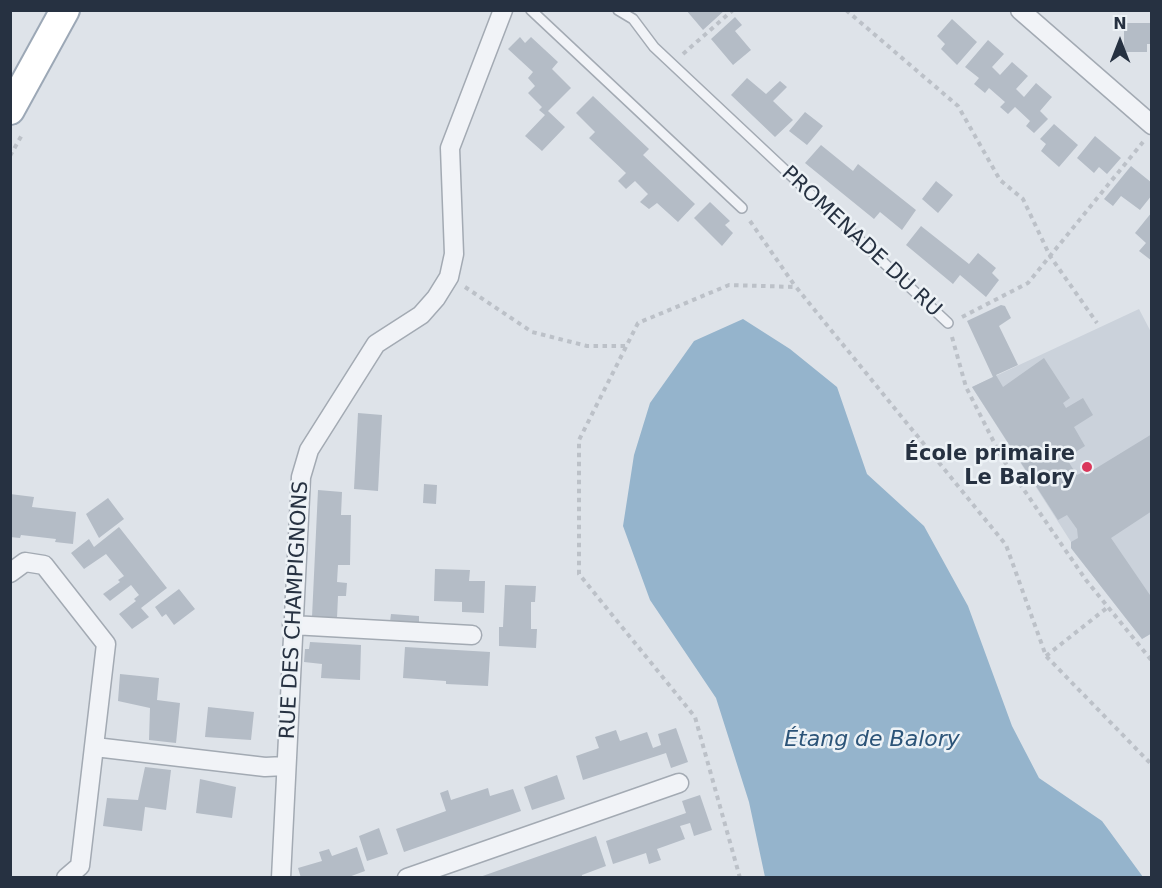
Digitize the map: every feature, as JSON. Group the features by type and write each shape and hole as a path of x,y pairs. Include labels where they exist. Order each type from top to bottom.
{"main road":[{"path":"10,110 65,10"}],"street":[{"name":"RUE DES CHAMPIGNONS","path":"281,878 301,477 309,450 376,344 420,315 436,298 449,277 454,254 450,148 503,10"},
{"path":"1020,10 1148,133"},
{"path":"10,573 25,562 44,565 106,644 80,867 66,878"},
{"path":"292,625 472,635"},
{"path":"95,747 265,767 285,766"},
{"path":"407,878 679,783"}],"lane":[{"path":"531,10 742,208"},
{"name":"PROMENADE DU RU","path":"618,10 633,19 654,47 948,323"}],"path":[{"path":"672,64 733,10"},
{"path":"846,10 958,106 1000,180 1023,199 1050,256 1097,323"},
{"path":"948,323 1028,283 1148,133"},
{"path":"742,208 796,287 1006,545 1046,656 1152,765"},
{"path":"449,277 532,332 587,346 627,346"},
{"path":"741,878 695,717 579,574 579,440 638,323 729,285 796,287"},
{"name":"PROMENADE DU RU","path":"948,323 966,387 1002,458 1086,580 1152,661"},
{"path":"1046,656 1108,608"}],"shaded area":[{"name":"École primaire Le Balory","path":"1139,309 1152,334 1152,633 1142,639 1071,548 1071,542 972,387"}],"water":[{"name":"Étang de Balory","path":"743,319 790,349 837,387 867,474 924,526 968,606 1012,726 1039,778 1102,821 1143,877 765,877 749,802 716,698 650,600 623,526 634,455 650,403 694,341"}],"building":[{"path":"686,10 725,10 703,30"},
{"path":"735,17 742,25 735,31 751,50 733,65 711,39"},
{"path":"952,19 977,42 957,65 941,49 945,44 937,36"},
{"path":"1124,23 1152,23 1152,44 1147,44 1147,52 1124,52"},
{"path":"520,37 525,43 531,37 558,62 552,69 571,88 548,111 565,127 542,151 525,136 545,115 539,110 542,107 528,93 535,86 528,78 533,72 508,49"},
{"path":"988,40 1004,54 992,67 1000,75 1012,62 1028,76 1016,89 1024,97 1036,83 1052,97 1040,111 1048,119 1034,133 1026,126 1030,121 1015,107 1008,114 1000,107 1005,102 989,88 985,93 974,84 979,78 965,67"},
{"path":"747,78 766,94 780,81 787,87 773,101 793,120 775,137 731,95"},
{"path":"593,96 649,149 643,155 695,204 678,222 657,203 649,209 640,202 648,194 635,181 626,189 618,181 626,173 589,138 595,132 576,113"},
{"path":"805,112 823,126 807,145 789,131"},
{"path":"1054,124 1078,145 1059,167 1041,151 1046,144 1040,139"},
{"path":"1095,136 1121,158 1107,174 1099,167 1094,173 1077,158"},
{"path":"821,145 853,171 858,164 916,210 902,230 880,212 874,219 805,163"},
{"path":"1131,166 1152,183 1152,195 1140,210 1121,196 1113,206 1104,199"},
{"path":"936,181 953,195 938,213 922,199"},
{"path":"710,202 730,221 725,225 733,233 722,246 694,218"},
{"path":"1152,212 1152,261 1139,251 1146,243 1135,233"},
{"path":"921,226 969,264 978,253 996,268 992,273 999,280 986,297 960,275 953,284 906,245"},
{"path":"1001,305 1005,306 1011,318 999,326 1018,365 996,375 1003,387 1044,358 1070,398 1063,403 1066,408 1083,398 1093,415 1074,427 1085,446 1066,458 1077,475 1083,472 1085,475 1152,434 1152,511 1111,538 1152,598 1152,633 1142,639 1071,548 1071,542 1078,538 1077,529 1067,515 1058,520 972,387 993,377 967,321"},
{"path":"358,413 382,415 378,491 354,489"},
{"path":"424,484 437,485 436,504 423,503"},
{"path":"318,490 342,492 341,515 351,515 350,565 338,565 337,582 347,583 346,596 338,596 337,618 312,617"},
{"path":"10,494 34,497 32,507 76,512 73,544 55,542 56,539 21,535 20,538 10,537"},
{"path":"108,498 124,519 99,538 86,514"},
{"path":"119,527 167,588 141,608 149,617 132,629 119,614 136,601 134,599 139,595 131,585 110,601 103,594 120,582 118,580 124,576 106,554 84,569 71,553 89,539 94,547"},
{"path":"435,569 470,570 469,581 485,581 484,613 462,612 462,602 434,601"},
{"path":"505,585 536,586 535,602 531,602 531,629 537,629 536,648 499,646 499,627 503,627"},
{"path":"179,589 195,609 174,625 166,614 162,617 155,607"},
{"path":"391,614 419,616 419,624 390,622"},
{"path":"310,642 361,645 360,680 321,678 322,664 304,662 305,649 309,649"},
{"path":"405,647 490,652 488,686 446,684 446,681 403,678"},
{"path":"120,674 159,678 157,700 180,703 176,743 149,740 150,708 118,701"},
{"path":"208,707 254,712 251,740 205,737"},
{"path":"676,728 688,762 671,768 666,753 583,780 576,756 599,748 595,737 616,730 620,741 647,732 653,748 661,745 658,734"},
{"path":"145,767 171,770 166,810 145,807 142,831 103,826 107,798 138,800"},
{"path":"557,775 565,799 532,810 524,787"},
{"path":"200,779 236,787 232,818 196,813"},
{"path":"488,788 490,796 513,789 521,811 404,852 396,829 446,811 440,793 448,790 451,800"},
{"path":"700,795 712,830 694,836 690,823 680,826 685,839 657,849 661,860 649,864 646,853 613,864 606,841 686,813 682,801"},
{"path":"379,828 388,854 367,861 359,836"},
{"path":"596,836 606,866 582,875 582,878 477,878"},
{"path":"357,847 365,871 346,878 301,878 298,868 322,861 319,852 329,849 332,856"}],"place":[{"name":"École primaire Le Balory","path":"1087,467"}]}
